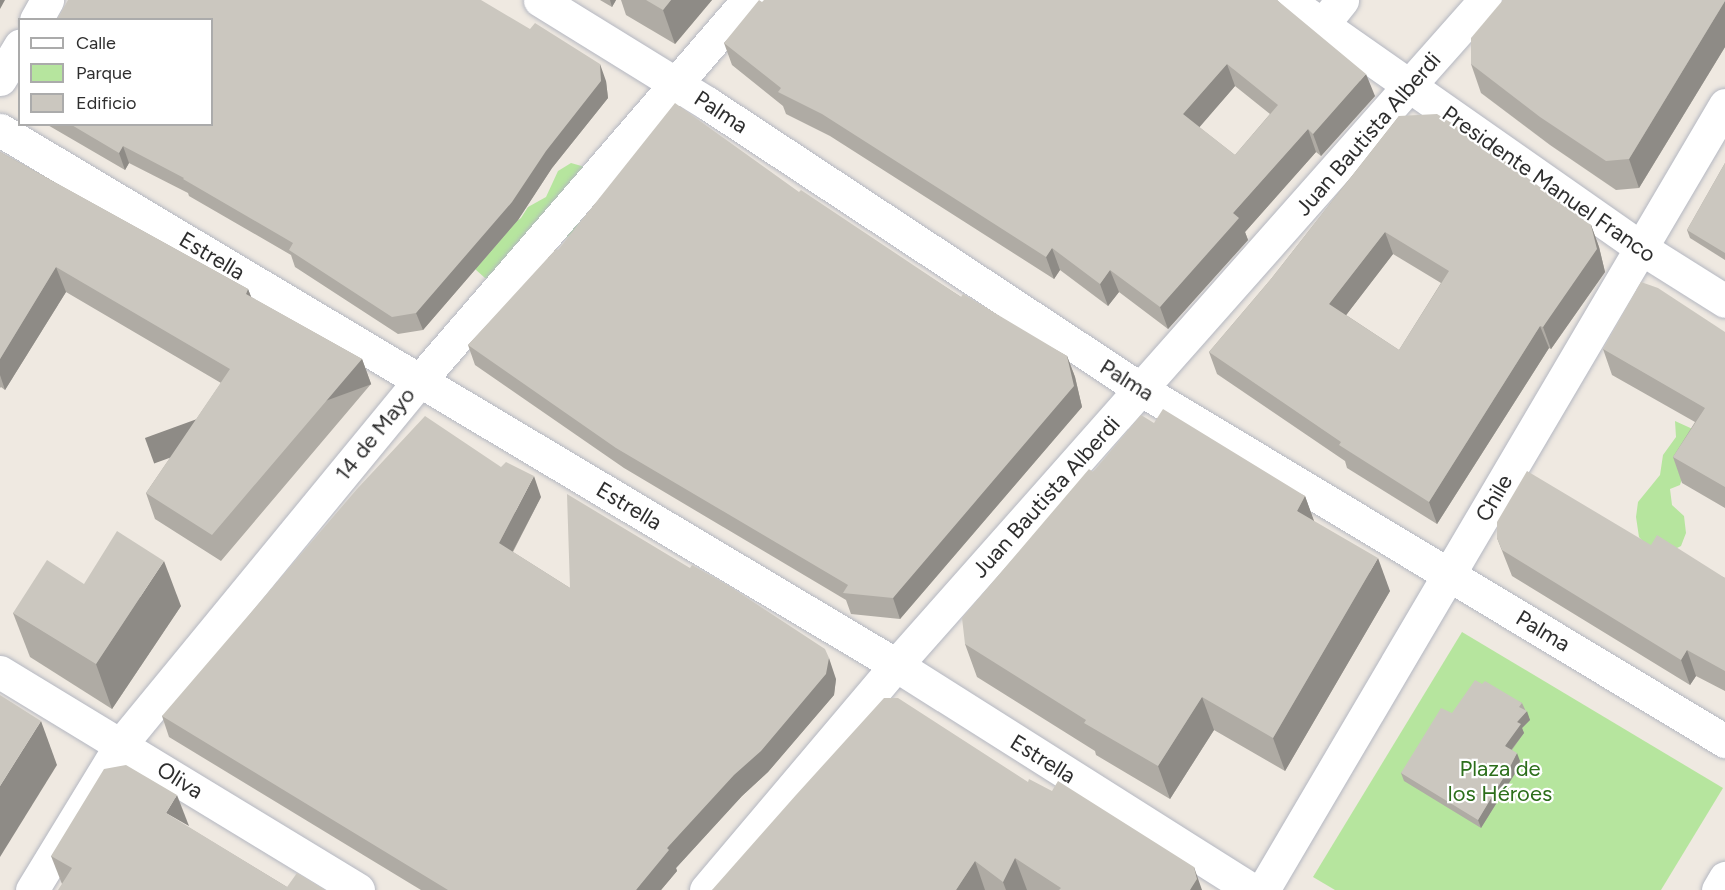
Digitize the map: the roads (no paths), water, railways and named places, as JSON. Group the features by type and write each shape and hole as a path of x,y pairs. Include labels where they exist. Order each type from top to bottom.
{"street":[{"path":"37,18 47,0"},
{"name":"Palma","path":"540,0 675,82 1142,390 1725,741"},
{"name":"14 de Mayo","path":"32,890 121,744 420,380 748,0"},
{"name":"Presidente Manuel Franco","path":"1287,0 1641,248 1725,301"},
{"path":"1322,25 1342,0"},
{"name":"Juan Bautista Alberdi","path":"706,890 896,665 1142,390 1485,0"},
{"path":"0,79 18,49"},
{"name":"Chile","path":"1263,890 1725,105"},
{"name":"Estrella","path":"0,130 896,665 1252,890"},
{"name":"Oliva","path":"0,672 358,890"},
{"path":"1718,890 1725,878"}],"park label":[{"name":"Plaza de los Héroes","path":"1500,780"}]}
